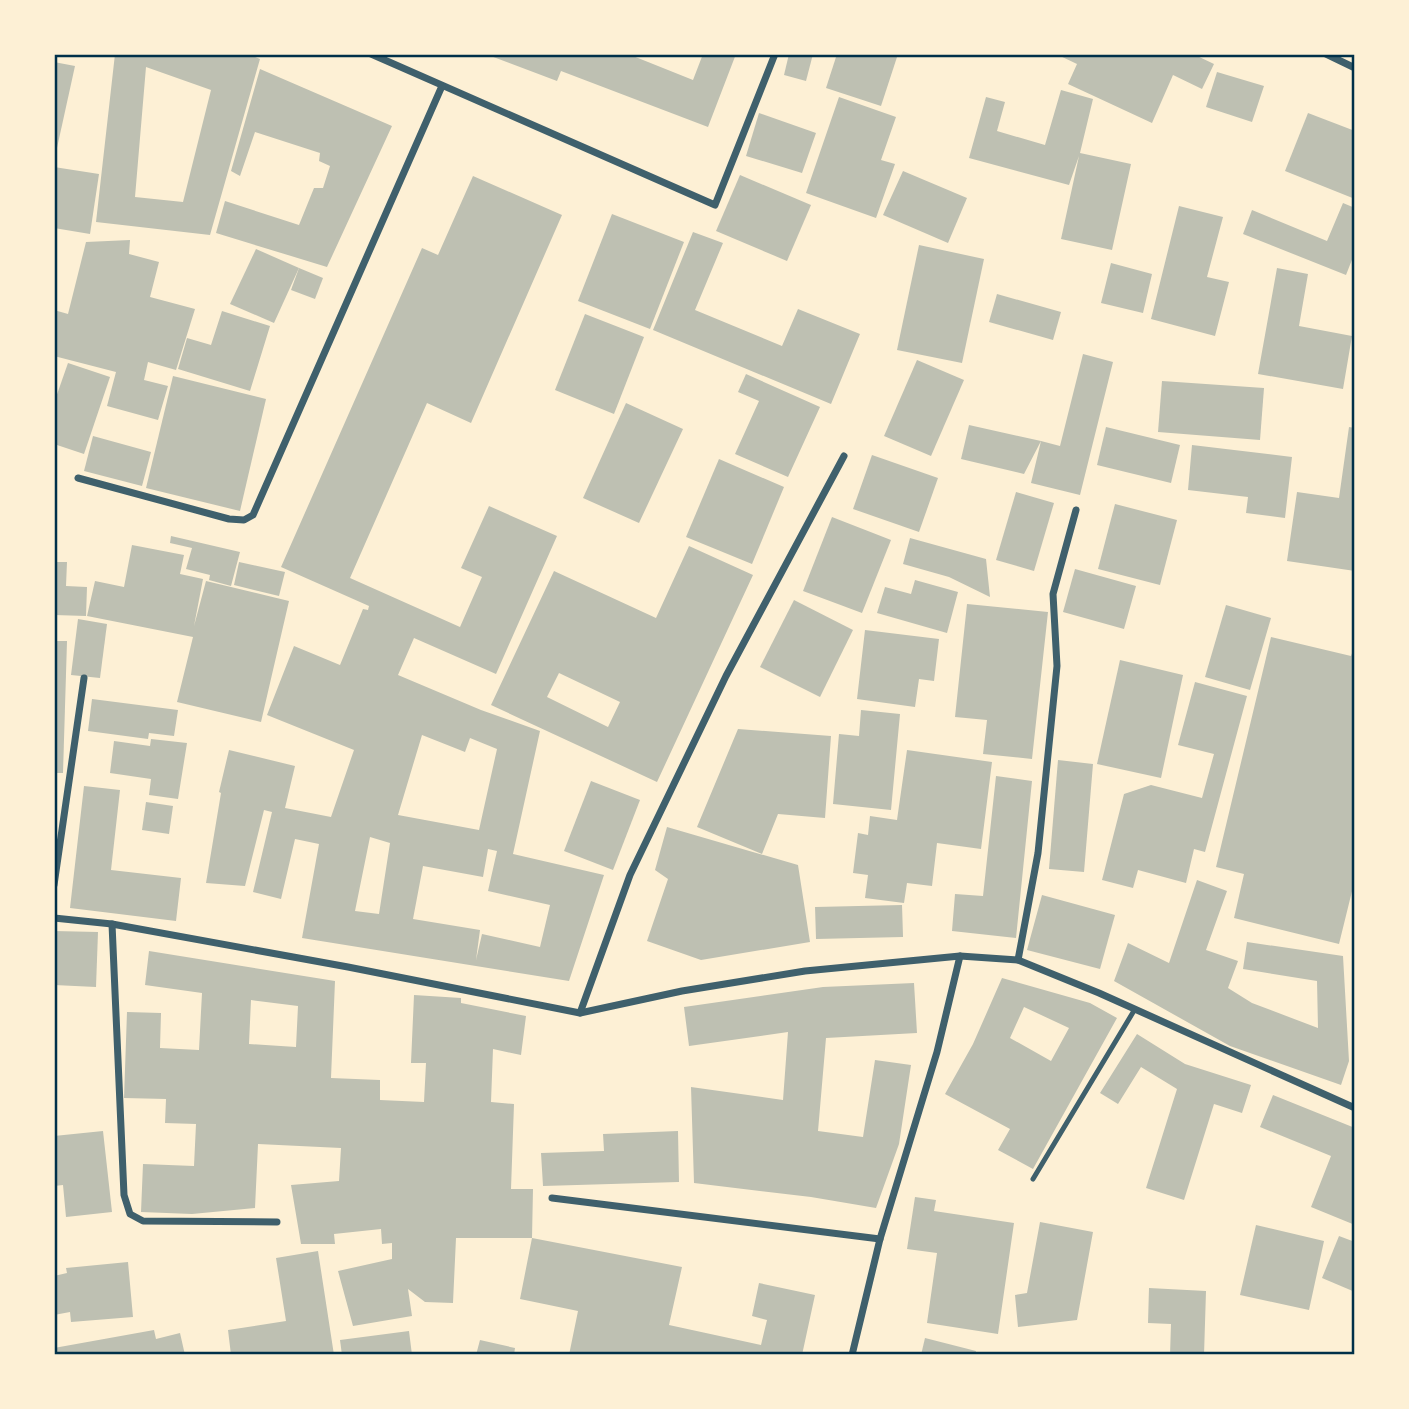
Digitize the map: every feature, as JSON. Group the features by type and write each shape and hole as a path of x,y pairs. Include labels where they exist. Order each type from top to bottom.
{"street":[{"path":"371,54 715,205 775,54"},
{"path":"1326,54 1355,68"},
{"path":"78,478 229,519 244,520 253,515 443,86"},
{"path":"580,1013 630,875 726,676 844,456"},
{"path":"1018,960 1038,853 1055,680 1053,594 1076,510"},
{"path":"54,885 84,678"},
{"path":"54,918 112,924 580,1013 682,991 805,971 960,956 1018,960 1135,1009 1355,1108"},
{"path":"112,924 124,1195 130,1213 144,1222 277,1222"},
{"path":"852,1355 880,1239 937,1052 960,956"},
{"path":"552,1198 880,1239"}],"lane":[{"path":"1034,1179 1135,1009"}],"building":[{"path":"115,54 248,54 260,59 210,235 96,222","holes":["146,67 211,90 183,202 135,197"]},
{"path":"628,54 693,80 703,54 736,54 708,127 561,71 557,81 488,55"},
{"path":"789,54 813,54 806,81 784,75"},
{"path":"837,54 898,54 881,106 826,88"},
{"path":"1056,54 1193,54 1214,64 1202,89 1173,75 1152,123 1068,84 1077,64"},
{"path":"54,62 75,66 55,157 54,157"},
{"path":"260,69 392,126 327,267 216,233 225,201 299,225 314,188 323,188 330,166 319,161 320,153 255,132 240,176 231,171"},
{"path":"1217,72 1264,86 1252,122 1206,107"},
{"path":"1061,90 1093,99 1080,153 1131,164 1112,250 1061,239 1079,156 1069,185 969,158 986,97 1005,102 997,131 1045,145"},
{"path":"839,97 896,117 881,160 895,164 876,218 806,193"},
{"path":"759,113 816,133 802,173 746,156"},
{"path":"1308,113 1355,131 1355,199 1285,171"},
{"path":"54,167 99,174 90,234 54,228"},
{"path":"903,171 967,198 948,243 883,215"},
{"path":"740,175 811,205 787,261 716,231"},
{"path":"473,176 562,215 471,423 427,403 350,578 460,627 482,577 461,568 489,506 557,536 496,674 414,638 398,675 481,710 540,731 513,854 604,875 569,981 302,938 319,844 295,839 281,899 253,892 272,812 264,810 245,886 206,883 221,793 219,792 229,750 295,766 285,808 331,817 354,750 267,715 294,646 340,665 363,609 368,610 369,606 281,567 422,248 438,255","holes":["422,735 465,752 470,738 497,749 479,830 398,815","370,837 390,843 379,914 355,911","488,849 497,851 488,891 550,905 540,947 482,934 476,960 480,930 413,919 423,866 483,877"]},
{"path":"1343,203 1355,208 1355,252 1346,275 1243,234 1252,210 1327,241"},
{"path":"1179,206 1223,217 1207,277 1229,282 1215,336 1151,319"},
{"path":"612,214 684,242 650,329 578,301"},
{"path":"693,232 723,243 695,310 782,346 798,309 860,334 831,404 653,330"},
{"path":"130,240 129,254 159,262 150,297 195,309 176,370 148,362 144,380 168,386 158,420 107,406 116,372 54,356 54,310 68,314 86,242"},
{"path":"919,245 984,259 962,363 897,350"},
{"path":"256,249 299,268 274,323 230,304"},
{"path":"1111,263 1152,274 1143,313 1101,303"},
{"path":"299,268 323,278 315,299 291,290"},
{"path":"1277,268 1308,274 1299,326 1352,336 1343,389 1258,374"},
{"path":"997,294 1061,312 1053,340 989,322"},
{"path":"222,311 270,326 250,391 178,369 187,338 211,345"},
{"path":"585,314 644,337 614,414 555,390"},
{"path":"1083,354 1113,362 1080,495 1031,483 1041,441 1060,446"},
{"path":"917,360 964,380 931,456 884,436"},
{"path":"68,363 110,377 84,454 54,444 54,403"},
{"path":"746,374 820,407 788,477 735,454 759,401 738,392"},
{"path":"173,376 266,399 240,511 146,488"},
{"path":"1162,381 1264,388 1260,440 1158,432"},
{"path":"626,403 683,429 639,523 583,498"},
{"path":"969,425 1041,441 1024,474 961,459"},
{"path":"1106,427 1180,445 1171,483 1097,465"},
{"path":"1349,427 1355,428 1355,571 1287,561 1297,492 1339,498"},
{"path":"93,436 151,452 142,486 84,471"},
{"path":"1192,445 1292,457 1285,518 1246,513 1248,497 1188,490"},
{"path":"872,455 938,478 919,532 853,509"},
{"path":"719,459 784,487 752,564 686,537"},
{"path":"1016,492 1054,503 1034,571 996,560"},
{"path":"1115,504 1177,520 1160,585 1098,569"},
{"path":"832,517 891,540 862,613 803,591"},
{"path":"171,536 240,552 231,586 209,580 210,575 186,569 192,548 170,543"},
{"path":"910,538 986,559 990,597 949,577 903,564"},
{"path":"132,545 184,555 180,574 203,579 194,626 206,581 289,601 261,722 177,702 193,637 87,616 95,581 124,587"},
{"path":"689,546 753,575 657,782 491,705 554,571 656,618","holes":["559,673 620,702 608,727 547,697"]},
{"path":"54,562 67,562 66,586 87,587 86,616 54,615"},
{"path":"239,562 285,572 279,596 234,585"},
{"path":"1075,569 1136,586 1124,629 1063,612"},
{"path":"915,580 958,592 947,633 877,613 885,587 911,594"},
{"path":"794,600 853,630 820,697 760,667"},
{"path":"967,604 1048,612 1032,759 983,754 987,720 955,717"},
{"path":"1226,605 1271,618 1250,690 1205,677"},
{"path":"78,619 107,624 100,678 71,675"},
{"path":"865,630 939,639 934,681 919,679 915,707 857,699"},
{"path":"1271,637 1351,656 1355,645 1355,879 1339,944 1234,918 1244,874 1216,867"},
{"path":"54,641 67,641 63,773 54,773"},
{"path":"1120,660 1183,675 1161,778 1097,764"},
{"path":"1195,682 1247,696 1205,852 1194,849 1186,883 1138,870 1133,888 1102,880 1124,794 1151,785 1202,798 1214,754 1178,745"},
{"path":"92,699 178,710 174,736 149,733 148,739 88,731"},
{"path":"861,710 900,714 891,810 833,804 839,734 859,736"},
{"path":"738,729 831,736 825,818 778,814 762,854 697,827"},
{"path":"151,739 187,743 178,799 149,795 151,779 110,773 114,741 150,746"},
{"path":"907,750 992,762 981,849 937,843 932,886 907,883 904,903 865,898 868,875 853,873 858,833 868,835 870,816 897,820"},
{"path":"1058,760 1093,764 1084,872 1049,869"},
{"path":"996,776 1032,781 1016,938 952,931 955,894 983,896"},
{"path":"591,781 640,800 613,870 564,851"},
{"path":"84,786 120,790 111,870 181,878 176,921 70,908"},
{"path":"146,802 173,806 169,834 142,830"},
{"path":"667,827 798,865 810,942 701,960 647,941 668,879 655,870"},
{"path":"1197,880 1227,891 1206,950 1238,961 1228,988 1252,1003 1318,1028 1317,981 1243,969 1247,942 1343,956 1349,1061 1341,1085 1230,1046 1114,981 1128,943 1169,963"},
{"path":"1042,895 1115,915 1100,969 1027,950"},
{"path":"902,905 903,937 816,939 815,907"},
{"path":"54,931 98,932 96,987 54,985"},
{"path":"149,951 335,981 331,1078 380,1080 380,1100 424,1102 426,1063 411,1063 414,995 461,998 461,1003 526,1016 521,1055 493,1049 491,1102 514,1104 511,1189 533,1189 532,1238 456,1238 453,1303 425,1302 408,1289 412,1316 353,1326 338,1271 392,1259 392,1243 382,1244 381,1229 334,1234 335,1244 301,1244 291,1185 339,1181 341,1148 258,1144 255,1208 192,1214 141,1212 143,1164 194,1166 196,1124 165,1123 166,1099 124,1098 127,1012 161,1013 160,1048 199,1050 202,993 145,985","holes":["251,1000 298,1006 296,1047 249,1044"]},
{"path":"1002,978 1090,1003 1117,1018 1033,1169 998,1150 1010,1129 945,1094 973,1044","holes":["1024,1007 1069,1028 1051,1061 1010,1038"]},
{"path":"914,983 917,1033 826,1038 818,1131 863,1137 875,1060 911,1065 899,1144 876,1208 694,1183 691,1087 783,1100 788,1032 689,1046 684,1007 823,987"},
{"path":"1137,1034 1185,1064 1251,1085 1242,1113 1214,1104 1184,1200 1146,1188 1177,1089 1141,1067 1118,1104 1100,1093"},
{"path":"1273,1095 1355,1128 1355,1225 1311,1207 1331,1156 1260,1127"},
{"path":"103,1131 112,1212 66,1217 63,1185 54,1186 54,1136"},
{"path":"678,1131 679,1182 543,1186 541,1153 604,1151 603,1134"},
{"path":"915,1197 936,1200 934,1211 1014,1223 998,1334 927,1323 937,1253 907,1249"},
{"path":"1040,1222 1093,1232 1077,1320 1018,1327 1015,1295 1027,1293"},
{"path":"1256,1225 1324,1241 1309,1310 1240,1295"},
{"path":"1339,1236 1355,1242 1355,1292 1322,1278"},
{"path":"532,1238 682,1267 669,1325 761,1345 767,1320 752,1316 759,1283 815,1295 802,1355 569,1355 578,1311 520,1299"},
{"path":"318,1251 334,1355 231,1355 228,1330 286,1321 276,1258"},
{"path":"128,1262 133,1317 71,1322 70,1312 54,1315 54,1276 67,1273 66,1268"},
{"path":"1149,1288 1206,1291 1204,1355 1170,1355 1171,1324 1148,1323"},
{"path":"154,1330 156,1339 180,1333 185,1355 54,1355 54,1348"},
{"path":"409,1331 412,1355 342,1355 340,1340"},
{"path":"925,1338 976,1351 975,1355 921,1355"},
{"path":"480,1340 515,1348 514,1355 476,1355"}]}
